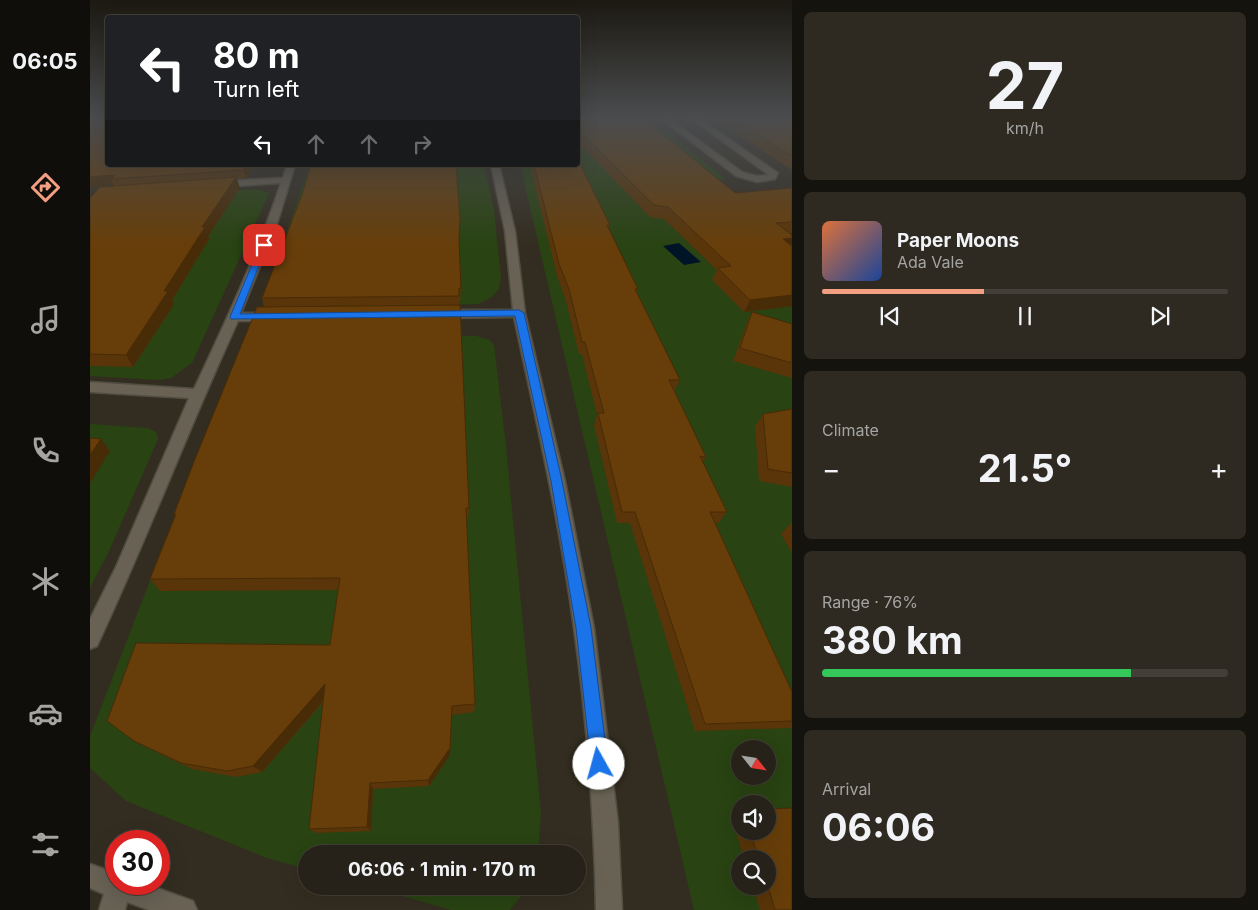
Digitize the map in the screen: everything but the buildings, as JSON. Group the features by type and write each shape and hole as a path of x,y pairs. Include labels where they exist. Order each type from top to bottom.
{"street":[{"path":"719,159 739,174 757,179 772,176 774,173 754,159"},
{"path":"90,639 123,571 198,394 234,317 271,227 290,167"},
{"path":"495,167 510,231 519,313 556,481 584,628 606,823 609,910"},
{"path":"212,185 285,180"},
{"path":"431,314 519,313"},
{"path":"234,317 283,316"},
{"path":"90,387 198,394"},
{"path":"90,876 105,881"},
{"path":"112,910 116,895"},
{"path":"143,895 184,910"}],"green space":[{"path":"580,159 701,159 726,179 718,180 792,237 792,910 694,910 520,167 580,167"},
{"path":"309,167 484,167 494,210 501,278 499,289 492,297 478,304 389,306 263,300"},
{"path":"255,189 269,193 192,363 171,378 158,380 90,376 90,203"},
{"path":"273,334 477,336 489,340 494,345 506,447 541,813 539,845 298,845 298,867 267,858 126,801 90,768 90,736 243,340 250,337"},
{"path":"90,424 148,428 156,432 158,439 109,551 90,588"},
{"path":"399,895 522,895 510,910 451,910"}],"water":[{"path":"679,243 701,262 684,265 663,246"}],"route":[{"path":"264,245 234,317 519,313 556,481 584,628 599,764"}]}
